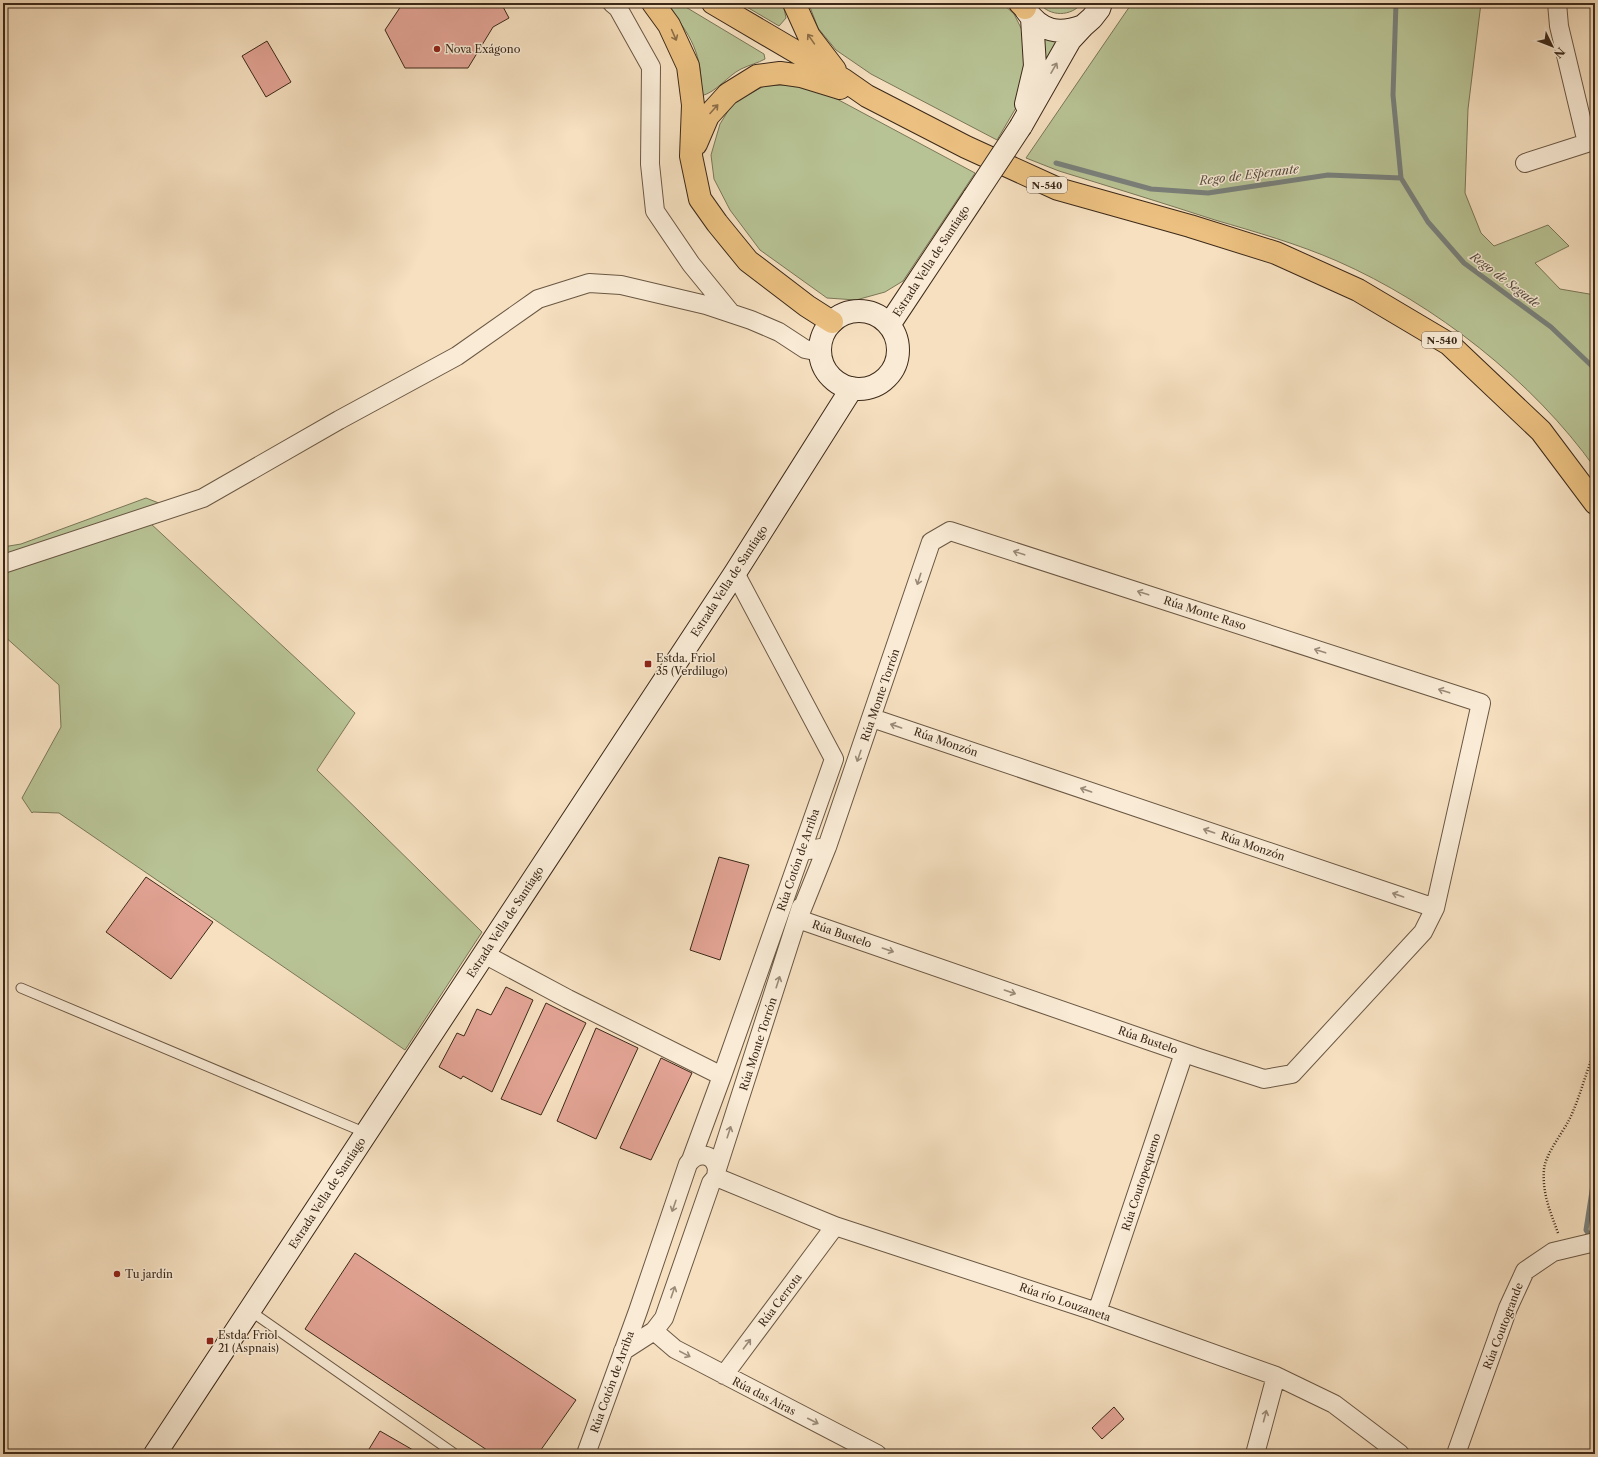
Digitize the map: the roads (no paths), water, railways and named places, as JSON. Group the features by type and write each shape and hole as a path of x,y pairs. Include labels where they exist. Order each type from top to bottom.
{"highway":[{"path":"652,3 669,25 688,66 693,105 691,156 700,199 717,223 748,261 807,306 832,322"},
{"name":"N-540","path":"712,3 844,80 867,96 966,147 1058,189 1190,226 1276,253 1358,290 1448,344 1541,431 1595,503"},
{"path":"794,3 809,36 844,80"},
{"path":"691,156 708,116 728,94 757,76 780,73 801,76 867,96"}],"main road":[{"name":"Estrada Vella de Santiago","path":"889,325 1021,126 1070,40 1092,18 1101,3"},
{"path":"1025,8 1043,27 1056,31 1070,31 1083,26"},
{"path":"1021,126 1034,66 1025,8"},
{"name":"Estrada Vella de Santiago","path":"853,311 865,311 877,314 889,325 894,331 898,342 898,354 896,365 882,382 871,387 860,389 852,388 838,383 830,375 823,364 820,352 821,341 825,331 832,322 842,315 853,311"},
{"name":"Estrada Vella de Santiago","path":"155,1454 735,573 852,388"}],"street":[{"path":"612,3 618,8 651,67 650,164 655,211 691,264 731,313"},
{"path":"1525,163 1591,142 1559,26 1557,3"},
{"path":"3,564 203,498 339,420 457,356 538,299 589,283 621,285 706,305 751,320 779,332 806,349 820,352"},
{"name":"Rúa Monte Raso","path":"931,542 950,531 1481,703 1435,908"},
{"name":"Rúa Monte Torrón","path":"798,919 828,847 931,542"},
{"name":"Rúa Cotón de Arriba","path":"586,1454 722,1076 834,758 735,573"},
{"name":"Rúa Monzón","path":"872,718 1435,908"},
{"path":"802,851 828,847"},
{"name":"Rúa Monte Torrón","path":"654,1329 715,1177 798,919 811,869 802,851"},
{"name":"Rúa Bustelo","path":"798,919 1264,1079 1292,1074 1423,932 1435,908"},
{"path":"484,954 568,999 722,1076"},
{"name":"Rúa Coutopequeno","path":"1098,1312 1184,1052"},
{"path":"699,1155 704,1155 713,1160 715,1177 702,1186 692,1183 689,1179 689,1165 699,1155"},
{"name":"Rúa río Louzaneta","path":"715,1177 836,1226 1098,1312 1276,1376 1334,1404 1400,1454"},
{"name":"Rúa Cerrota","path":"724,1375 836,1226"},
{"name":"Rúa Coutogrande","path":"1456,1454 1508,1308 1525,1271 1553,1252 1595,1242"},
{"name":"Rúa Cotón de Arriba","path":"638,1311 654,1329"},
{"path":"623,1351 654,1329"},
{"name":"Rúa das Airas","path":"654,1329 675,1349 877,1454"},
{"path":"1254,1454 1276,1376"}],"lane":[{"path":"21,988 366,1133"},
{"path":"249,1310 454,1454"}],"waterway":[{"name":"Rego de Segade","path":"1396,3 1393,95 1401,178 1428,222 1464,263 1551,327 1595,369"},
{"name":"Rego de Esperante","path":"1056,163 1151,189 1208,193 1328,175 1401,178"},
{"name":"Rego de Segade","path":"1592,1239 1586,1230 1595,1172"}],"place":[{"name":"Nova Exágono","path":"437,49"},
{"name":"Estda. Friol 35 (Verdilugo)","path":"648,664"},
{"name":"Tu jardín","path":"117,1274"},
{"name":"Estda. Friol 21 (Aspnais)","path":"210,1341"}]}
